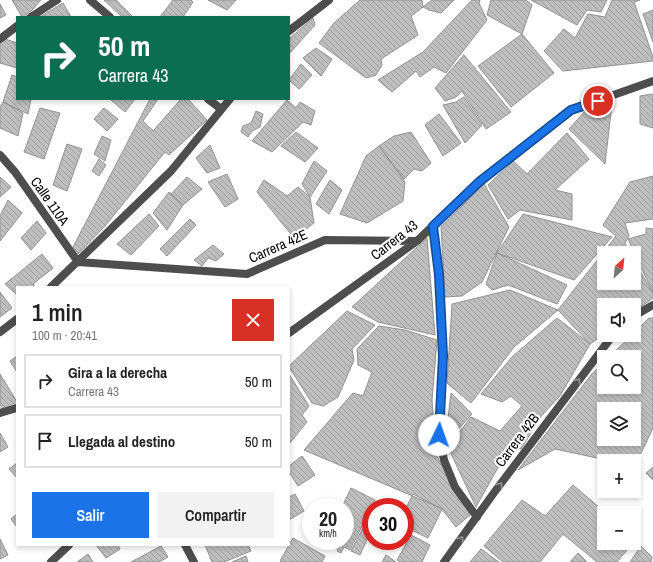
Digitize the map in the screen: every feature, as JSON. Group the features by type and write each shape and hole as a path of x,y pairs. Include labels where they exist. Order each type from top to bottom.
{"street":[{"path":"33,16 57,0"},
{"path":"90,0 109,16"},
{"path":"290,31 329,0"},
{"path":"0,39 16,27"},
{"name":"Carrera 43","path":"290,332 416,241 479,182 571,110 653,82"},
{"path":"209,100 221,109"},
{"path":"53,286 171,171 229,100"},
{"name":"Calle 110A","path":"0,155 15,172 78,262"},
{"path":"433,226 439,275 443,356 439,435 444,460 455,487 477,517"},
{"name":"Carrera 42E","path":"78,262 247,274 325,240 416,241"},
{"path":"641,312 653,305"},
{"path":"0,332 16,320"},
{"name":"Carrera 42B","path":"444,562 496,490 608,342"},
{"path":"0,413 16,408"},
{"path":"51,562 67,546"},
{"path":"186,546 194,562"}],"building":[{"path":"12,0 41,0 27,16 21,16"},
{"path":"104,0 116,0 132,16 121,16"},
{"path":"173,0 191,0 193,2 184,16 161,16"},
{"path":"208,0 236,0 227,10"},
{"path":"360,0 422,0 423,7 411,16 418,35 381,59 382,65 376,75 366,78 319,43 334,23"},
{"path":"432,0 454,0 441,13 423,7"},
{"path":"472,0 480,0 479,3 487,20 446,73 434,67 420,77 416,71 392,92 378,80 423,52"},
{"path":"491,0 526,0 532,5 522,34 487,15"},
{"path":"531,0 607,0 601,12 587,10 577,25"},
{"path":"612,0 640,0 634,2 653,57 653,61 563,71 544,51 564,29 575,38 588,14 605,17"},
{"path":"63,3 70,16 42,16"},
{"path":"0,4 6,15 0,18"},
{"path":"653,10 653,42 643,14"},
{"path":"313,18 315,25 290,53 290,38"},
{"path":"522,34 554,73 511,107 478,66"},
{"path":"2,38 16,43 16,68 0,63 0,42"},
{"path":"316,48 332,59 321,76 303,58"},
{"path":"464,55 511,112 486,129 462,91 456,97 445,101 435,88"},
{"path":"301,64 312,75 299,89 290,81 290,79"},
{"path":"12,75 16,77 16,100 31,100 28,114 3,102"},
{"path":"653,94 653,128 640,124 640,96"},
{"path":"464,97 482,125 465,143 443,105 456,102"},
{"path":"111,100 134,100 125,112"},
{"path":"149,100 157,100 143,121 153,131 180,100 189,100 207,120 169,155 165,152 105,226 78,254 73,247"},
{"path":"287,100 296,108 300,102 315,111 311,125 303,122 272,152 252,141"},
{"path":"3,102 23,113 18,136 0,128 0,107"},
{"path":"612,104 605,164 569,129 586,110"},
{"path":"40,108 60,113 44,159 24,152"},
{"path":"104,108 118,119 107,131 94,119"},
{"path":"256,111 263,114 260,127 252,131 248,137 241,132 243,126 251,123"},
{"path":"439,114 461,143 443,156 425,125"},
{"path":"296,132 318,148 305,162 281,146"},
{"path":"411,132 431,163 422,171 414,169 404,179 379,146 394,136"},
{"path":"567,133 589,159 555,190 572,194 572,220 520,210 508,219 488,185 513,161 527,174"},
{"path":"102,136 111,140 105,161 94,154"},
{"path":"67,144 82,149 67,191 53,185"},
{"path":"210,145 220,168 207,173 196,158"},
{"path":"379,146 405,182 403,201 367,223 340,214 366,156"},
{"path":"99,159 106,165 99,176 92,171"},
{"path":"314,161 327,171 310,197 302,184"},
{"path":"227,174 238,199 225,207 208,182"},
{"path":"653,176 653,219 625,223 629,236 625,243 626,246 608,246 616,236 603,225 630,182"},
{"path":"0,177 11,187 0,197"},
{"path":"187,177 202,189 183,205 171,194"},
{"path":"264,180 287,196 298,187 310,197 314,223 294,238 257,192"},
{"path":"330,180 342,190 329,214 316,204"},
{"path":"484,184 509,227 482,282 462,296 445,297 441,227"},
{"path":"169,192 183,205 167,230 153,213"},
{"path":"8,200 22,213 0,241 0,216"},
{"path":"149,214 159,226 131,255 117,244"},
{"path":"523,214 612,237 604,246 597,246 597,254 574,280 497,253"},
{"path":"190,219 196,225 167,256 160,249"},
{"path":"37,221 46,233 31,250 21,238"},
{"path":"646,228 653,229 653,293 641,267 641,246 631,246 628,239 646,234"},
{"path":"427,238 435,335 378,322 352,307"},
{"path":"213,245 224,254 216,261 208,258 202,266 194,260"},
{"path":"497,253 567,285 557,304 508,285 492,290 486,284"},
{"path":"42,254 53,268 33,284 34,286 16,286 16,294 5,284"},
{"path":"597,261 597,290 641,290 641,273 653,294 653,298 641,307 641,298 597,298 597,339 590,344 558,310"},
{"path":"510,290 558,310 514,347 471,403 447,383 452,304"},
{"path":"0,292 12,308 0,317"},
{"path":"347,311 375,325 352,349 354,360 338,397 323,406 312,403 290,369 290,365"},
{"path":"557,318 590,344 560,396 542,415 521,449 510,446 476,507 448,447 471,417 500,431 522,406 511,396 502,402 481,394 512,357"},
{"path":"649,318 653,318 653,428 641,454 597,454 597,458 555,449 518,470 597,369 597,394 641,394 641,350 616,350 625,342 641,342 641,326"},
{"path":"379,326 405,330 437,340 432,400 436,455 470,515 456,527 441,508 304,450 353,393 363,396 372,372 358,365 357,349"},
{"path":"16,357 16,370 10,361"},
{"path":"0,374 16,400 16,405 4,411 0,405"},
{"path":"290,376 309,406 302,415 307,422 290,443"},
{"path":"451,393 472,414 445,444"},
{"path":"0,433 8,447 0,452"},
{"path":"302,456 315,475 298,486 290,474 290,465"},
{"path":"16,464 16,477 9,469"},
{"path":"653,467 653,480 646,473"},
{"path":"573,485 598,506 597,550 627,550 617,562 597,562 563,534 540,562 503,562 484,546 522,500 545,516"},
{"path":"351,488 371,498 362,498 362,526 354,542 354,498 346,498"},
{"path":"295,494 302,507 302,512 290,519 290,496"},
{"path":"413,494 442,509 428,538 414,531 414,498 411,498"},
{"path":"16,515 16,526 11,519"},
{"path":"362,530 362,550 360,555 351,551 354,550 354,545"},
{"path":"414,537 430,545 422,562 400,562 397,560 403,550 414,550"},
{"path":"293,538 302,543 302,550 314,550 325,556 322,562 280,561 288,546 290,546"},
{"path":"0,539 8,555 0,559"},
{"path":"97,546 118,546 120,549 106,558"},
{"path":"161,546 168,557 159,562 131,562"},
{"path":"205,546 248,546 251,551 224,562 212,562"},
{"path":"641,546 652,557 651,562 630,562 638,550 641,550"},
{"path":"481,549 499,562 470,562"},
{"path":"337,550 342,550 341,553"},
{"path":"578,553 587,562 570,562"},
{"path":"88,554 93,562 77,562"},
{"path":"386,555 396,562 382,562"},
{"path":"246,556 248,562 232,562"}],"route":[{"path":"439,435 443,356 439,275 433,226 479,182 571,110 598,101"}]}
